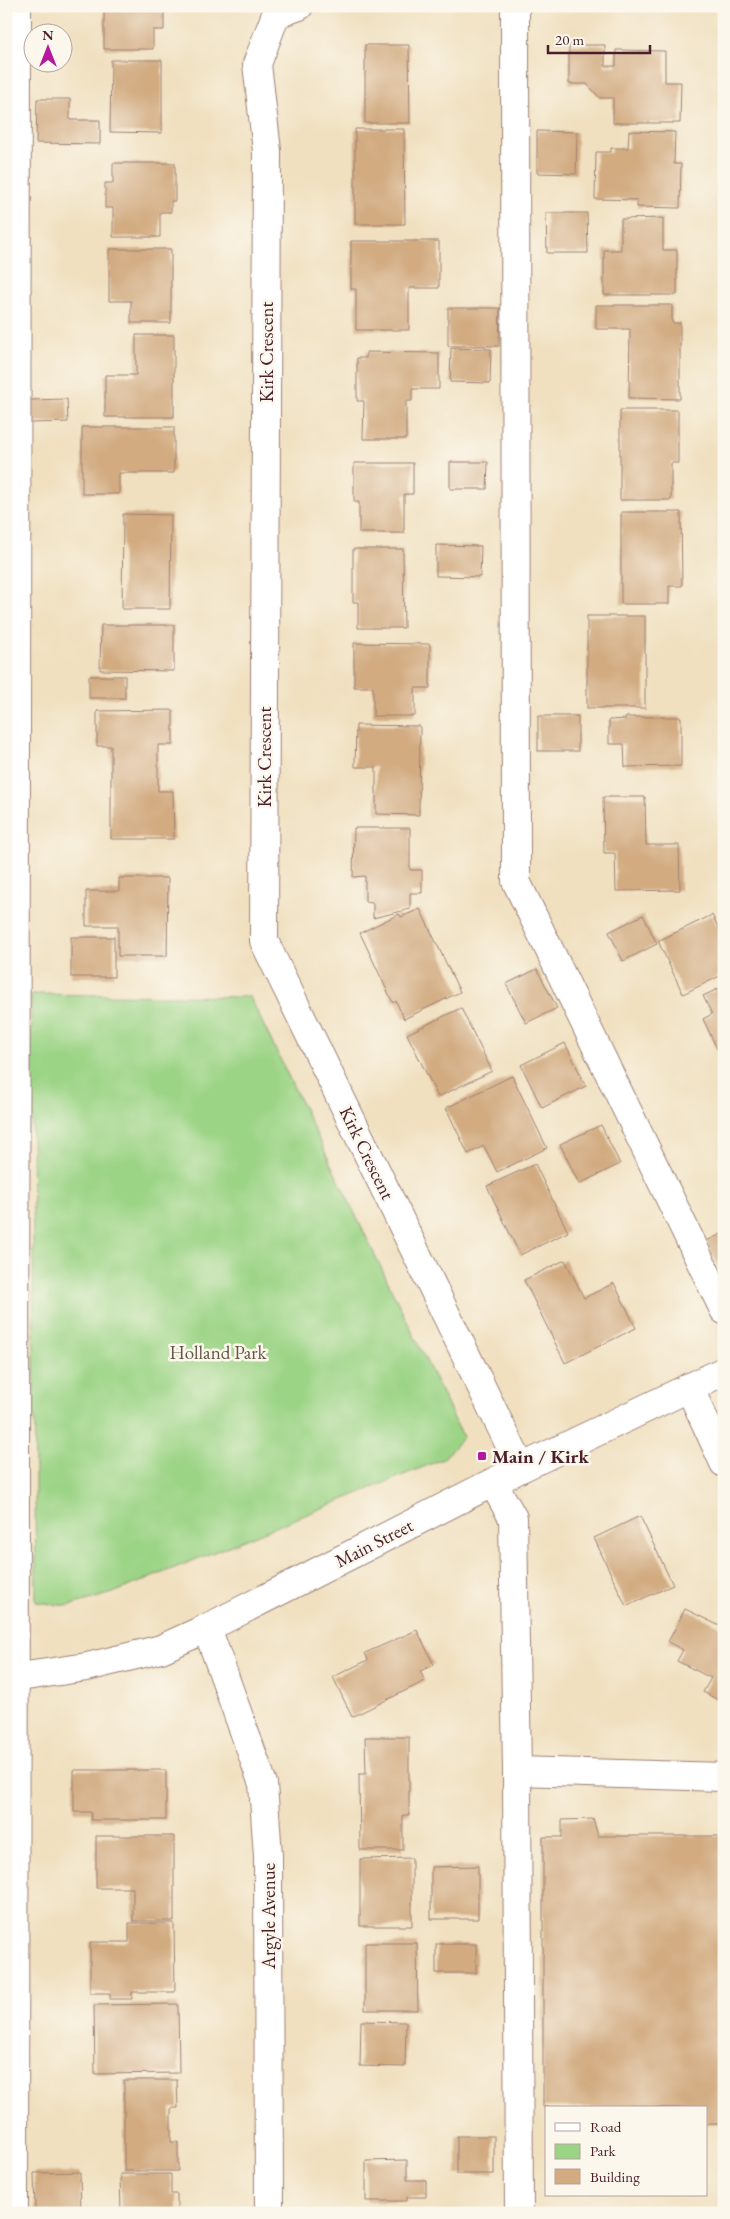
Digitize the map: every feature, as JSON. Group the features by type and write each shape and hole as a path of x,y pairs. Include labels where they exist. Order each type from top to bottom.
{"street":[{"path":"14,2213 11,1904 16,1715 9,1678 17,6"},
{"name":"Kirk Crescent","path":"299,6 276,14 257,64 267,151 264,941 521,1468"},
{"path":"515,6 516,881 724,1310"},
{"name":"Main Street","path":"9,1678 86,1667 161,1649 207,1628 521,1468 724,1371"},
{"path":"689,1387 724,1463"},
{"path":"493,1482 513,1518 517,1771 519,2213"},
{"name":"Argyle Avenue","path":"207,1628 263,1784 268,1856 269,2213"},
{"path":"517,1771 724,1777"}],"green space":[{"name":"Holland Park","path":"31,994 250,997 463,1437 443,1459 113,1593 68,1606 36,1602"}],"building":[{"path":"104,6 164,6 164,30 153,30 153,49 104,49"},
{"path":"365,45 409,45 410,123 365,123"},
{"path":"569,45 605,45 605,66 616,66 616,50 665,51 665,82 681,82 680,123 613,123 613,98 600,98 587,84 569,84"},
{"path":"111,60 162,60 162,133 110,132"},
{"path":"37,99 70,99 70,120 100,120 100,144 36,143"},
{"path":"355,129 404,129 405,224 355,224"},
{"path":"537,131 577,132 576,174 537,173"},
{"path":"629,131 675,132 674,164 681,164 680,208 637,207 637,200 595,199 596,152 611,152 611,148 628,148"},
{"path":"113,163 175,163 175,201 171,201 171,212 160,212 160,237 113,237 113,208 105,208 105,183 113,183"},
{"path":"546,213 587,213 588,253 547,253"},
{"path":"663,218 663,250 677,250 677,295 604,295 604,250 621,250 621,219"},
{"path":"351,241 439,241 439,288 409,288 409,330 356,330 356,289 351,289"},
{"path":"109,249 171,249 171,323 131,323 131,301 109,301"},
{"path":"596,305 672,305 672,323 680,323 680,399 629,398 630,329 596,329"},
{"path":"448,308 500,308 499,346 448,346"},
{"path":"136,335 174,335 174,417 105,417 105,375 136,375"},
{"path":"451,348 491,349 490,383 450,382"},
{"path":"366,352 439,353 439,389 412,389 412,401 406,401 406,439 363,439 364,401 357,401 357,358 366,358"},
{"path":"67,399 68,422 30,423 30,400"},
{"path":"620,410 678,410 678,463 671,463 671,500 620,500"},
{"path":"82,427 174,427 174,473 119,473 119,494 82,494"},
{"path":"450,462 488,462 487,489 450,489"},
{"path":"354,463 413,463 413,494 404,494 404,533 359,533 359,502 354,502"},
{"path":"621,512 681,512 682,586 669,586 669,604 621,604"},
{"path":"123,514 171,515 170,609 122,609"},
{"path":"436,545 481,546 480,577 436,576"},
{"path":"353,549 403,549 404,628 358,628 358,602 353,602"},
{"path":"587,616 645,616 645,708 587,708"},
{"path":"101,625 174,625 174,671 100,670"},
{"path":"354,643 430,644 430,688 415,688 415,716 373,716 373,687 354,687"},
{"path":"89,676 125,676 125,698 89,698"},
{"path":"173,710 173,745 158,745 158,791 173,791 174,839 111,839 111,746 97,746 97,711"},
{"path":"538,716 578,716 578,751 538,751"},
{"path":"626,717 681,717 681,766 625,767 624,744 609,744 609,720 626,719"},
{"path":"356,725 420,726 419,815 376,814 376,767 355,767"},
{"path":"603,797 645,797 646,845 679,845 680,890 616,891 615,853 604,853"},
{"path":"354,828 410,828 410,870 422,870 422,893 410,893 410,909 373,918 373,903 365,902 365,876 353,877"},
{"path":"119,878 168,878 167,956 118,956 118,926 86,926 86,891 119,891"},
{"path":"420,909 460,992 404,1019 396,1001 393,1003 360,933 399,914 401,917"},
{"path":"643,915 657,944 623,961 609,932"},
{"path":"712,915 724,939 724,950 719,953 724,962 724,974 683,994 658,941"},
{"path":"71,937 114,937 114,977 71,977"},
{"path":"537,969 557,1008 526,1023 506,984"},
{"path":"724,986 724,1064 703,1019 712,1014 703,996"},
{"path":"461,1008 492,1071 438,1097 407,1034"},
{"path":"565,1043 586,1086 542,1108 521,1065"},
{"path":"512,1076 547,1148 497,1172 484,1146 468,1154 446,1108"},
{"path":"601,1125 620,1164 579,1184 560,1144"},
{"path":"535,1164 568,1232 520,1255 487,1186"},
{"path":"724,1233 724,1278 706,1241"},
{"path":"565,1260 584,1298 614,1283 636,1328 565,1363 524,1280"},
{"path":"640,1516 673,1585 626,1606 594,1538"},
{"path":"685,1609 724,1628 724,1703 703,1692 711,1678 677,1661 683,1650 668,1642"},
{"path":"417,1630 434,1665 420,1671 425,1681 352,1717 333,1677 368,1660 365,1653"},
{"path":"365,1737 409,1737 409,1815 403,1815 403,1850 360,1850 359,1774 366,1774"},
{"path":"74,1770 166,1770 166,1820 91,1820 91,1812 74,1812"},
{"path":"593,1819 598,1836 724,1836 724,2124 708,2124 708,2106 543,2107 543,1837 562,1837 562,1820"},
{"path":"96,1836 174,1836 174,1921 133,1921 133,1888 96,1888"},
{"path":"412,1858 412,1926 360,1926 360,1859"},
{"path":"478,1866 478,1919 431,1919 431,1867"},
{"path":"129,1923 174,1923 175,1992 132,1992 132,1999 110,1999 110,1993 90,1993 90,1942 129,1942"},
{"path":"365,1943 417,1943 418,2010 365,2010"},
{"path":"436,1944 476,1944 476,1973 436,1973"},
{"path":"178,2004 179,2073 95,2074 94,2005"},
{"path":"361,2021 406,2022 405,2067 360,2066"},
{"path":"124,2080 177,2080 178,2108 171,2108 171,2142 178,2142 178,2171 124,2171"},
{"path":"457,2136 494,2136 494,2174 457,2174"},
{"path":"407,2160 407,2180 426,2180 426,2197 407,2197 407,2201 366,2201 366,2161"},
{"path":"80,2172 81,2213 35,2213 34,2173"},
{"path":"120,2174 171,2174 171,2194 177,2194 177,2213 121,2213"}],"place":[{"name":"Main / Kirk","path":"482,1456"}]}
